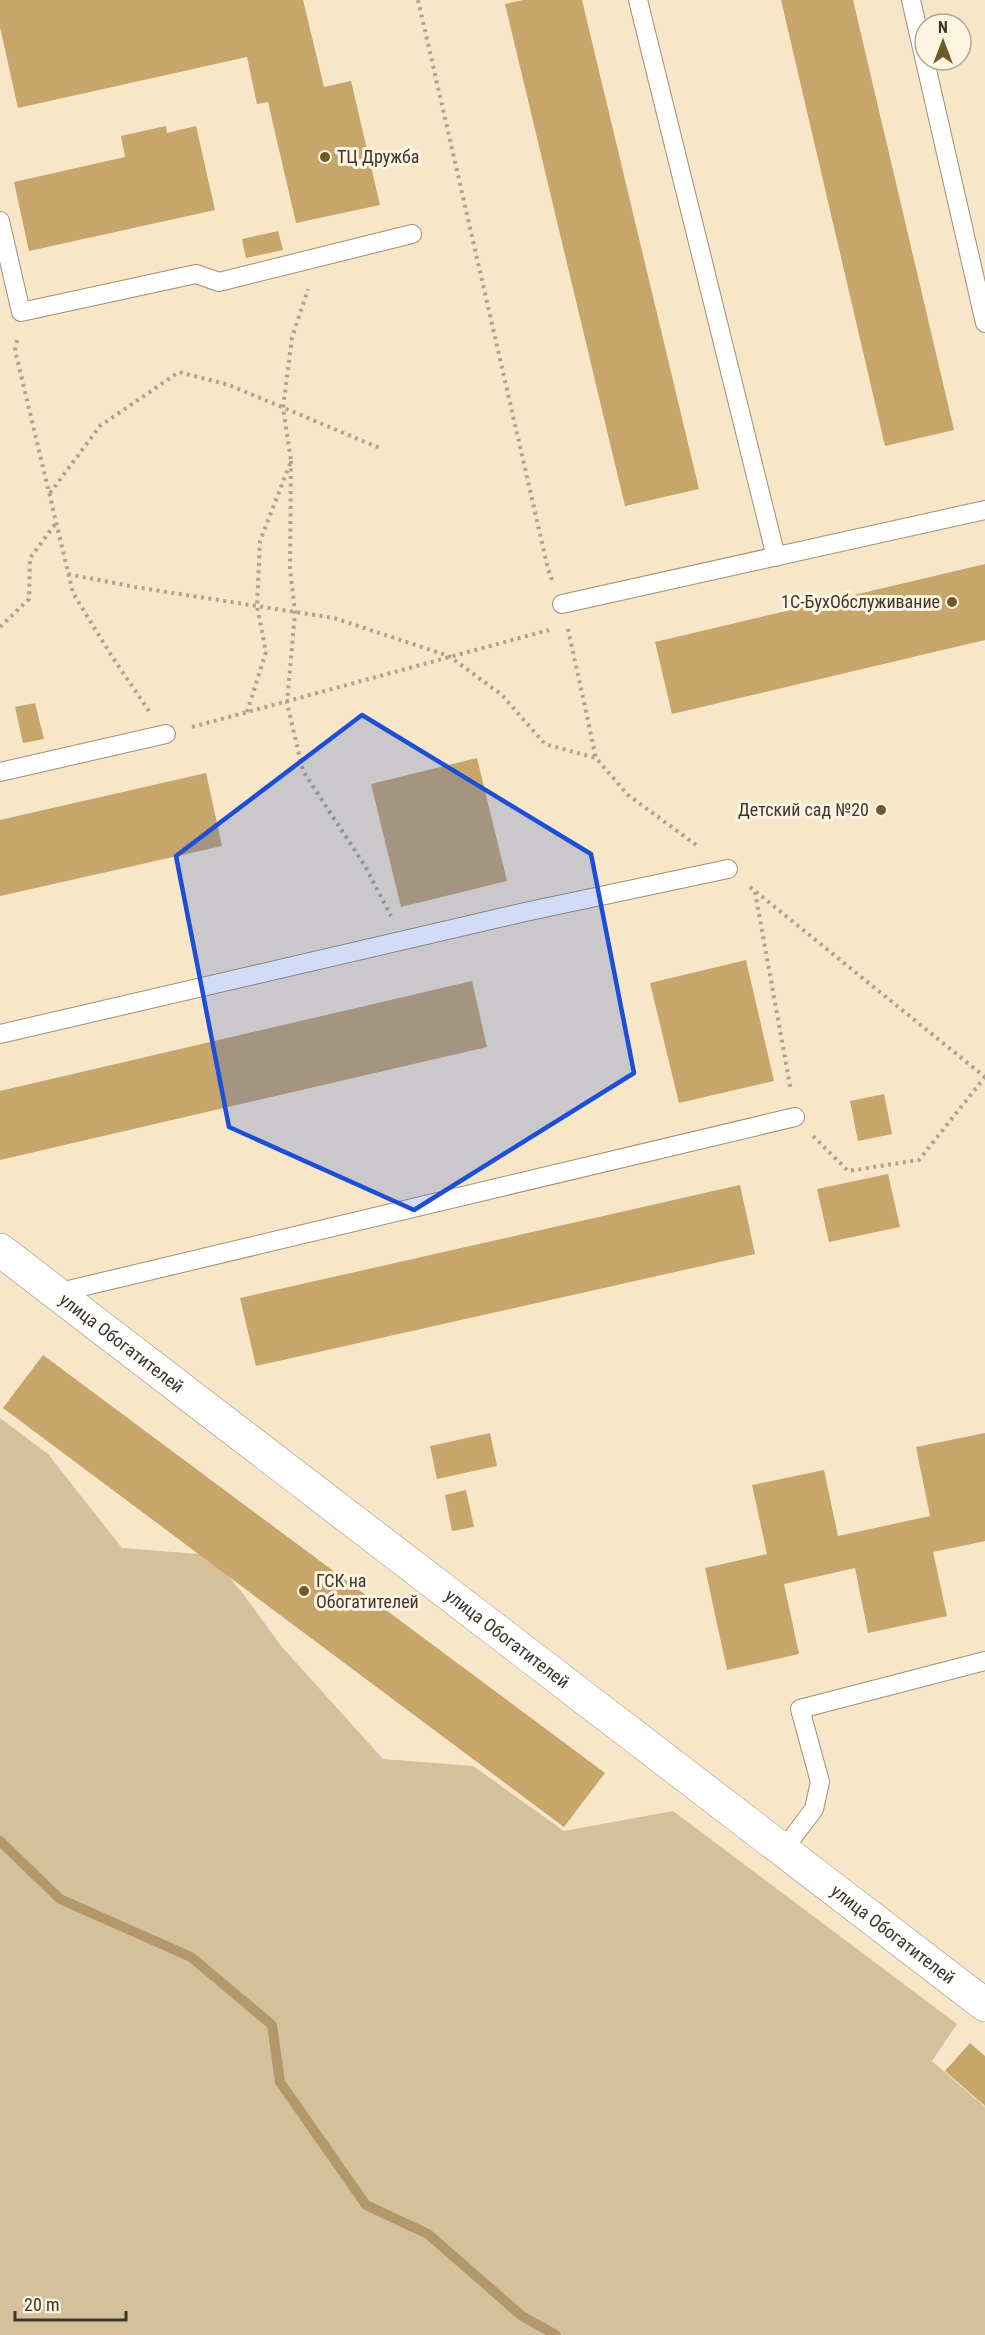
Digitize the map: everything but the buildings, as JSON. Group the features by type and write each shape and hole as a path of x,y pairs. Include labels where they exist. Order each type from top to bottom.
{"street":[{"name":"улица Обогатителей","path":"0,1250 985,2005"}],"lane":[{"path":"638,0 776,557"},
{"path":"911,0 985,323"},
{"path":"0,221 21,312 196,274 219,282 412,234"},
{"path":"562,604 985,510"},
{"path":"0,772 166,734"},
{"path":"0,1034 728,869"},
{"path":"56,1293 795,1117"},
{"path":"783,1850 814,1809 820,1782 800,1709 985,1661"}],"path":[{"path":"318,258 292,338 283,408 291,461 290,569 295,612 287,703 303,771 365,866 404,941"},
{"path":"21,312 15,350 73,593 111,655 166,734 287,703 556,628"},
{"path":"49,493 100,426 178,372 228,385 382,449"},
{"path":"247,713 266,652 257,606 260,541 291,461"},
{"path":"0,627 29,599 30,558 56,523"},
{"path":"68,574 334,618 449,656 502,695 545,744 596,758"},
{"path":"755,891 795,1117 848,1171 919,1160 985,1077"}],"highlighted area":[{"path":"362,715 591,854 634,1073 414,1210 229,1127 176,856"}],"shaded area":[{"path":"0,1418 48,1454 122,1548 211,1555 282,1647 383,1759 473,1766 564,1831 673,1811 957,2024 932,2061 985,2107 985,2335 0,2335"}],"waterway":[{"path":"0,1841 60,1899 191,1957 272,2025 280,2082 366,2205 428,2234 522,2316 556,2335"}],"place":[{"name":"ТЦ Дружба","path":"325,157"},
{"name":"1С-БухОбслуживание","path":"952,602"},
{"name":"Детский сад №20","path":"881,810"},
{"name":"ГСК на Обогатителей","path":"304,1591"}]}
